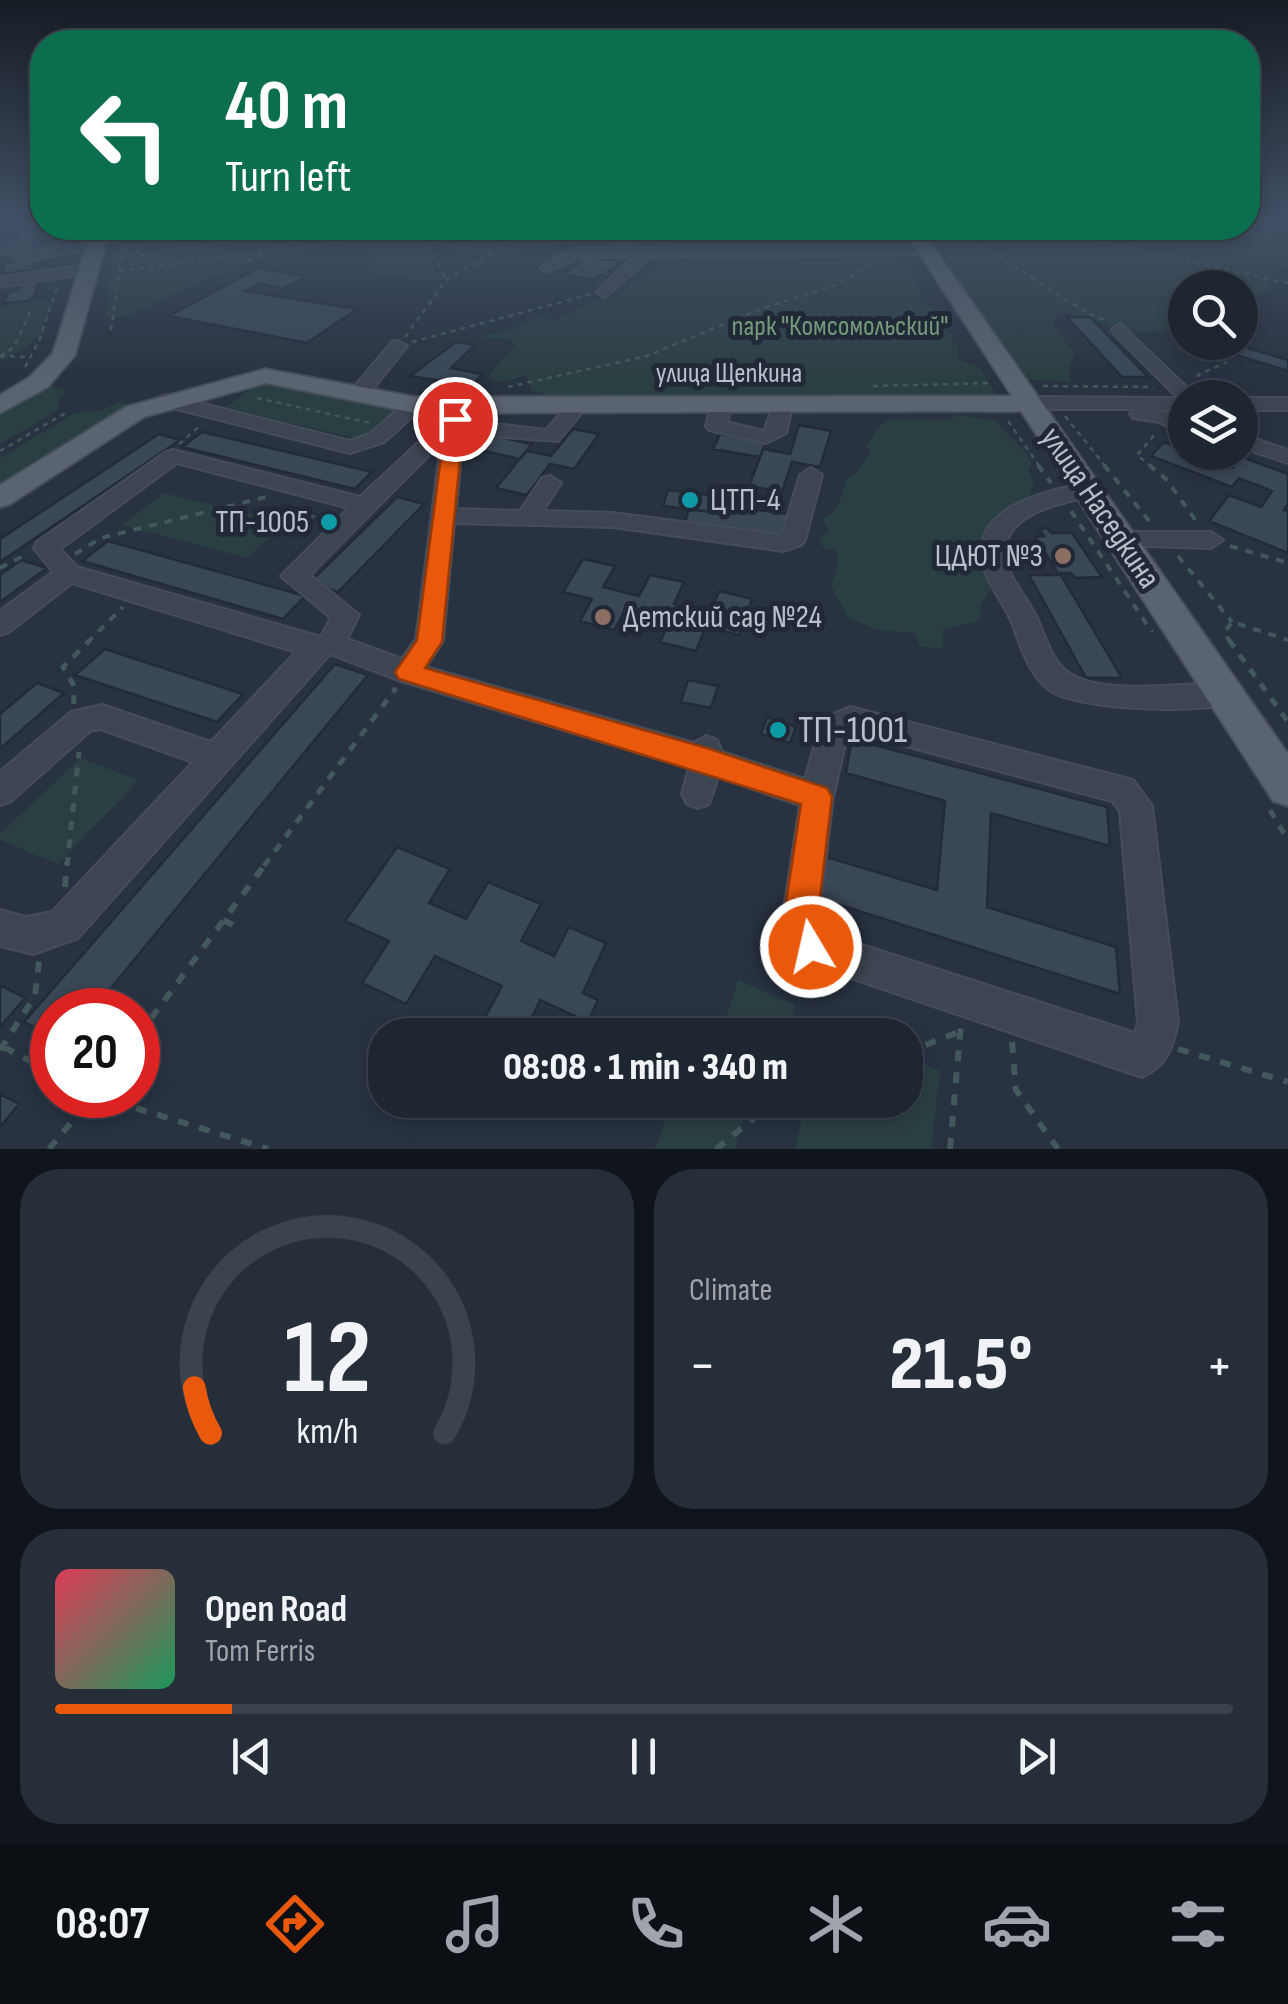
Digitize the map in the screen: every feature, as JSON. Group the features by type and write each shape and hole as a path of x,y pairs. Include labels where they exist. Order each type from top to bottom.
{"main road":[{"path":"0,404 39,382 56,367 70,343 88,275"},
{"name":"улица Наседкина","path":"946,275 1036,395 1087,490 1288,788"},
{"name":"улица Щепкина","path":"168,401 252,378 275,378 415,405 455,420 578,404 783,403 1036,395"},
{"path":"0,498 135,412 168,401"}],"street":[{"path":"0,282 51,275"},
{"path":"605,292 624,275"},
{"path":"1120,329 1173,380"},
{"path":"358,396 398,346"},
{"name":"улица Щепкина","path":"1036,395 1112,404 1168,397"},
{"path":"1258,398 1288,404"},
{"path":"168,401 213,415 363,447 415,405"},
{"path":"1112,404 1168,421"},
{"path":"0,928 23,938 42,936 65,925 216,757 323,646 346,616 294,576 455,420"},
{"path":"408,672 430,642 439,613 455,420"},
{"path":"1258,446 1288,457"},
{"path":"0,625 59,561 173,456 365,505"},
{"path":"445,516 613,520 784,542 793,540 810,475"},
{"path":"526,519 550,484"},
{"path":"1087,490 1059,494 1010,518 996,536 993,559 1053,678 1087,693 1225,694"},
{"path":"1122,540 1210,540"},
{"path":"59,561 136,594 408,672 704,768 817,797"},
{"path":"0,791 82,720 102,717 216,757"},
{"path":"850,719 1122,790 1136,806 1158,1022 1154,1042 1142,1056 1010,1012 962,1014 811,947 801,915 817,797 833,728 850,719"}],"path":[{"path":"24,369 32,357 61,275"},
{"path":"111,330 119,275"},
{"path":"443,275 446,280"},
{"path":"398,346 446,280 455,275"},
{"path":"519,392 500,392 509,386 647,356 854,275"},
{"path":"1028,275 1120,329"},
{"path":"1250,275 1288,283"},
{"path":"398,346 585,295"},
{"path":"0,356 14,346 30,312"},
{"path":"0,356 32,357"},
{"path":"1195,380 1198,375 1227,362"},
{"path":"867,386 997,383"},
{"path":"1036,395 1168,394"},
{"path":"257,398 370,424"},
{"path":"0,451 69,410"},
{"path":"173,456 174,447 213,415"},
{"path":"1082,416 1064,416 1232,622 1288,640"},
{"path":"1168,431 1156,432 1136,455 1166,479 1210,540 1288,563"},
{"path":"0,568 20,556 59,561 101,538 300,488"},
{"path":"30,1062 2,1048 35,996 42,936 66,886 82,720 73,702 73,684 63,667 136,594"},
{"path":"1232,622 1224,633 1288,722"},
{"path":"160,1006 408,672"},
{"path":"222,920 241,929"},
{"path":"1010,1012 1016,1090 1058,1149"},
{"path":"923,1041 962,1014"},
{"path":"950,1149 962,1014"},
{"path":"1154,1042 1288,1082"},
{"path":"160,1115 268,1149"},
{"path":"49,1149 75,1118"},
{"path":"716,1149 754,1118"}],"green space":[{"path":"111,275 218,275 132,314 106,316"},
{"path":"384,275 458,277 433,282"},
{"name":"парк \"Комсомольский\"","path":"649,275 913,275 922,295 919,301 932,308 943,322 938,326 954,336 950,342 958,347 958,359 980,368 996,394 555,405 544,394 531,391 526,375 502,383 488,376 515,345 508,339 476,337 505,332 536,317 557,320 587,302 619,295"},
{"path":"955,275 1168,275 1168,329 1144,333 1060,312 1053,324 1074,353 1070,382 1016,379"},
{"path":"1258,275 1275,277 1268,281 1267,291 1258,295"},
{"path":"46,300 52,304 40,335 0,361 0,306"},
{"path":"261,381 401,409 373,438 359,439 225,408"},
{"path":"47,385 68,391 57,401 60,409 0,444 0,411"},
{"path":"120,402 137,406 0,493 0,458 75,413 98,411"},
{"path":"957,415 997,421 1025,452 1032,465 1028,469 1034,485 1030,490 1034,504 1022,509 988,578 991,587 979,609 981,617 976,622 943,629 943,648 920,647 915,633 877,630 848,617 831,586 838,558 834,547 826,551 819,541 829,529 823,520 838,507 847,479 860,469 871,450 865,447 882,424 903,419 941,420"},
{"path":"164,493 286,523 247,558 122,525"},
{"path":"80,758 139,780 58,864 0,840 0,834"},
{"path":"738,980 795,1005 791,1018 726,1018"},
{"path":"923,1064 940,1071 931,1149 795,1149 802,1118 923,1118"},
{"path":"666,1118 743,1118 735,1149 655,1149"}],"building":[{"path":"246,275 305,276 283,289 261,283 246,291 357,309 307,343 169,316"},
{"path":"566,275 610,275 599,275 595,280"},
{"path":"38,281 35,295 28,301 3,303 21,283"},
{"path":"1067,317 1090,317 1148,377 1122,377"},
{"path":"456,342 475,345 451,368 482,374 471,388 459,390 455,383 410,376"},
{"path":"1258,351 1288,360 1288,371 1253,360 1258,360"},
{"path":"799,425 831,431 820,467 792,462 782,492 749,486 763,449 790,454"},
{"path":"573,429 599,434 574,469 550,464 527,495 496,488 526,451 551,456"},
{"path":"202,432 372,472 355,489 182,447"},
{"path":"159,434 180,440 0,562 0,539"},
{"path":"720,434 766,442 760,457 713,449"},
{"path":"488,435 532,444 520,459 475,449"},
{"path":"1164,442 1168,444 1168,463 1151,456"},
{"path":"1258,463 1288,474 1288,504 1284,510 1288,511 1288,553 1209,521 1229,495 1261,507 1272,491 1239,478 1232,487 1188,470 1258,470"},
{"name":"ЦТП-4","path":"668,490 716,496 712,512 663,506"},
{"path":"397,497 424,504 338,592 309,583"},
{"path":"714,504 789,514 786,535 685,522 689,509 712,512"},
{"path":"284,505 320,515 309,524 273,515"},
{"path":"1047,528 1051,533 1072,533 1102,577 1075,578 1071,573 1058,573 1035,537 1044,536 1039,529"},
{"path":"108,541 305,596 283,619 82,561"},
{"path":"583,559 615,566 603,587 639,596 650,575 684,582 674,604 710,613 719,591 752,599 739,635 706,627 696,651 660,642 671,618 627,607 614,630 580,621 592,599 563,592"},
{"path":"21,560 47,568 0,602 0,575"},
{"path":"1029,575 1061,575 1122,678 1086,678"},
{"path":"105,649 243,694 217,722 75,675"},
{"path":"335,664 368,675 111,988 54,988"},
{"path":"688,680 718,686 711,708 681,702"},
{"path":"37,683 64,693 0,749 0,714"},
{"name":"ТП-1001","path":"767,717 796,727 790,743 761,734"},
{"path":"852,739 1107,807 1110,846 991,813 987,907 1116,947 1120,994 818,898 826,857 937,890 945,801 846,773"},
{"path":"397,847 450,869 429,903 466,919 488,882 541,904 521,941 554,956 569,927 606,943 583,993 598,1000 590,1018 579,1018 540,1000 532,1018 485,1018 502,986 435,956 406,1004 362,983 389,941 345,921"},
{"path":"0,985 25,998 0,1027"},
{"path":"0,1094 19,1104 0,1127"}],"place":[{"name":"ЦТП-4","path":"690,500"},
{"name":"ТП-1005","path":"329,522"},
{"name":"ЦДЮТ №3","path":"1063,556"},
{"name":"Детский сад №24","path":"603,617"},
{"name":"ТП-1001","path":"778,730"}],"route":[{"path":"455,419 430,642 408,672 707,760 817,797 801,915 811,947"}]}
